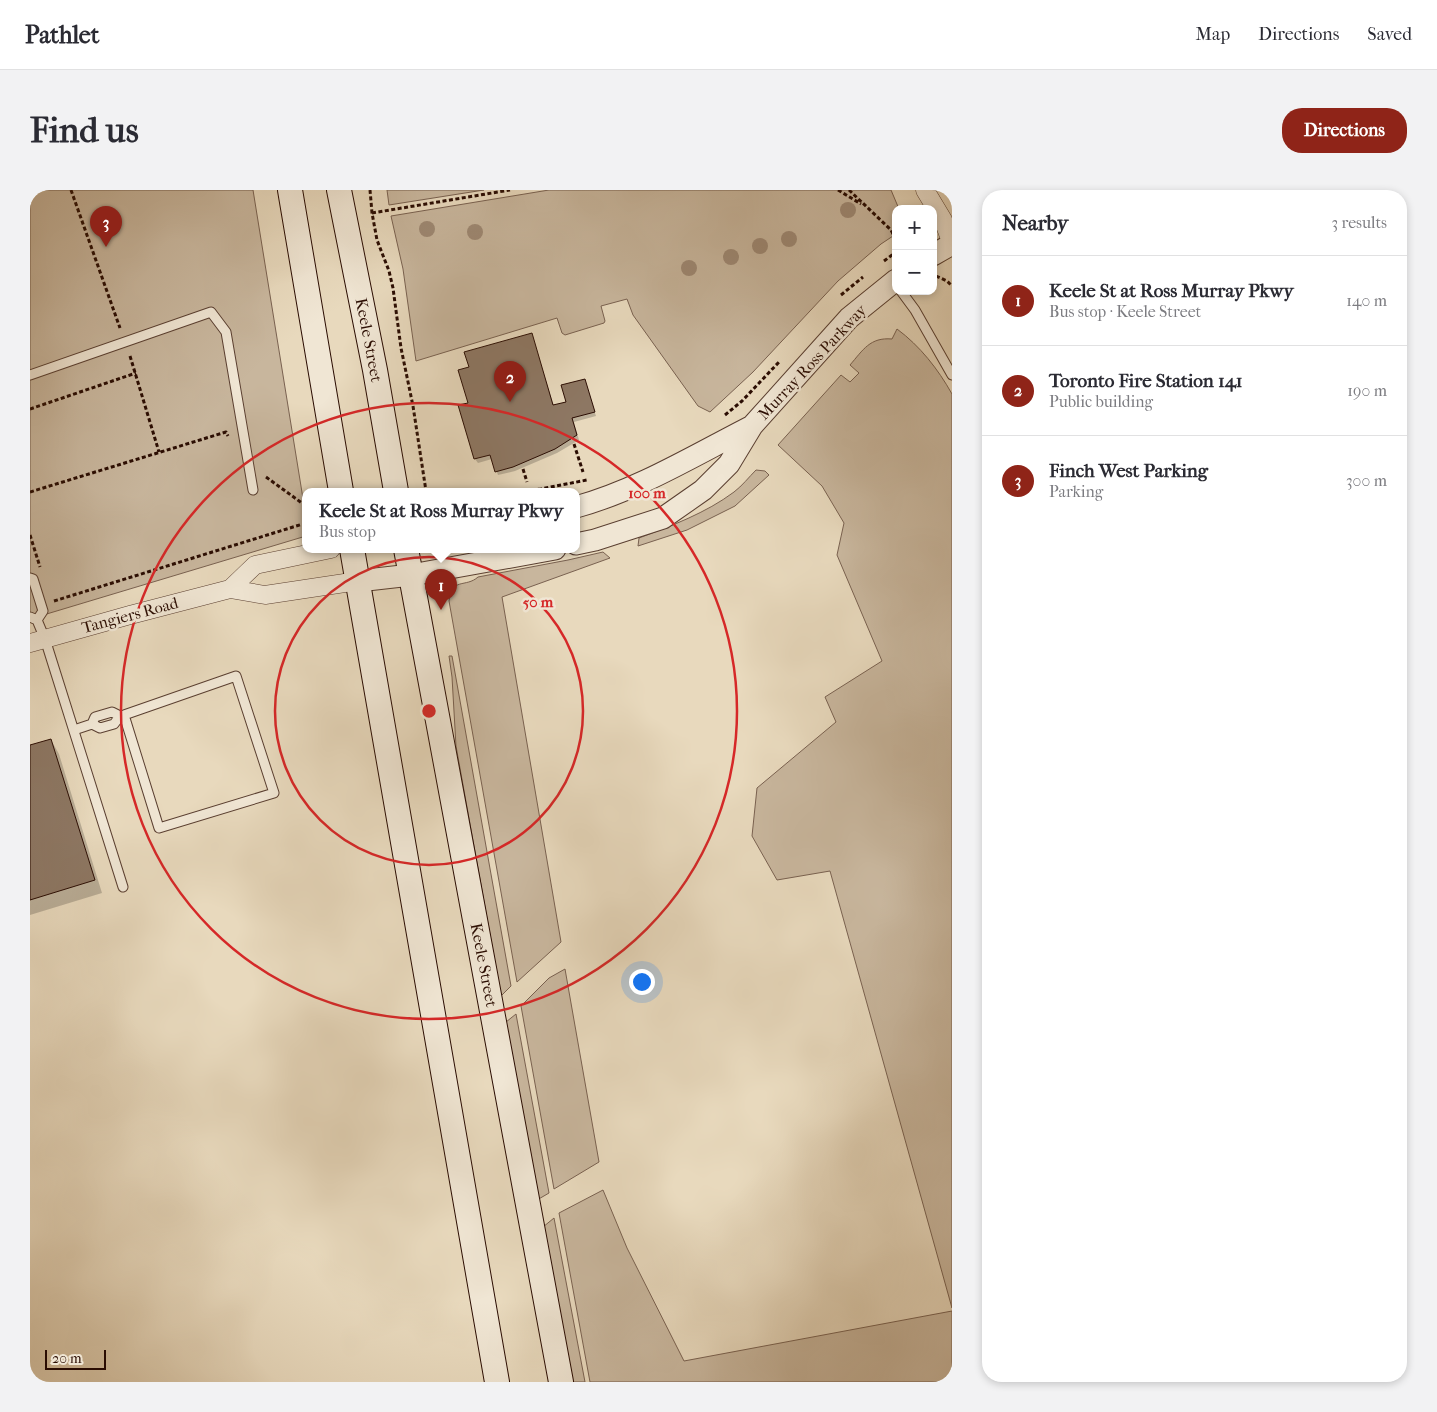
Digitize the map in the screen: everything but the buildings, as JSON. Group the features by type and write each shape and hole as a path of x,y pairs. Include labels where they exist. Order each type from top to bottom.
{"main road":[{"path":"290,190 340,488"},
{"name":"Keele Street","path":"339,190 376,370 396,488"},
{"path":"353,553 497,1382"},
{"name":"Keele Street","path":"407,553 561,1382"}],"street":[{"path":"925,190 943,220 952,244 937,253"},
{"name":"Murray Ross Parkway","path":"580,543 663,518 703,490 729,464 752,426 849,318 892,288"},
{"name":"Murray Ross Parkway","path":"580,506 599,500 661,474 752,426"},
{"name":"Tangiers Road","path":"230,589 255,565 312,553"},
{"path":"358,581 411,575 533,553"},
{"name":"Tangiers Road","path":"38,641 230,589 264,595 358,581"}],"lane":[{"path":"905,295 952,375"},
{"path":"30,375 211,312 226,332 253,490"},
{"path":"30,578 33,579 43,611 34,618 38,641 74,730 123,887"},
{"path":"74,730 92,724 100,728 114,724 122,715 236,676 274,793 159,828 122,715"}],"path":[{"path":"71,190 136,373 159,452"},
{"path":"370,190 377,240 389,271 393,288 401,348 413,406 426,488"},
{"path":"372,212 510,190"},
{"path":"838,190 871,211"},
{"path":"849,190 892,232"},
{"path":"882,263 892,255"},
{"path":"839,297 867,274"},
{"path":"947,280 952,286"},
{"path":"722,417 742,401 781,359"},
{"path":"30,409 136,373"},
{"path":"30,492 226,432 229,439"},
{"path":"574,444 584,472"},
{"path":"523,469 526,482"},
{"path":"251,479 265,476 302,503"},
{"path":"546,488 594,478"},
{"path":"47,603 302,524"}],"shaded area":[{"path":"30,190 253,190 302,492 302,537 30,619"},
{"path":"387,190 484,190 389,205"},
{"path":"549,190 891,190 897,205 892,205 892,237 838,281 753,372 710,412 698,406 633,315 627,299 601,306 604,323 565,335 562,333 557,318 416,361 403,269 391,216"},
{"path":"897,329 928,358 952,394 952,1308 830,871 777,880 752,836 757,788 836,722 825,697 882,661 837,555 844,523 822,486 778,445 841,375 850,382 859,373 850,365 863,350 872,342 892,339"},
{"path":"756,470 765,471 769,475 735,506 687,530 638,546 639,538 688,518 723,500 737,490"},
{"path":"603,552 610,558 502,597 561,942 517,982 449,601 450,594 456,586 478,577"},
{"path":"449,656 452,656 511,986 501,996 456,746"},
{"path":"565,969 599,1162 554,1189 521,1006 549,978"},
{"path":"516,1014 549,1193 537,1200 506,1022"},
{"path":"603,1190 627,1248 684,1361 952,1311 952,1382 590,1382 559,1213"},
{"path":"554,1218 585,1382 573,1382 543,1227"}],"place":[{"name":"Finch West Parking","path":"106,247"},
{"name":"Toronto Fire Station 141","path":"510,402"},
{"name":"Keele St at Ross Murray Pkwy","path":"441,610"}]}
